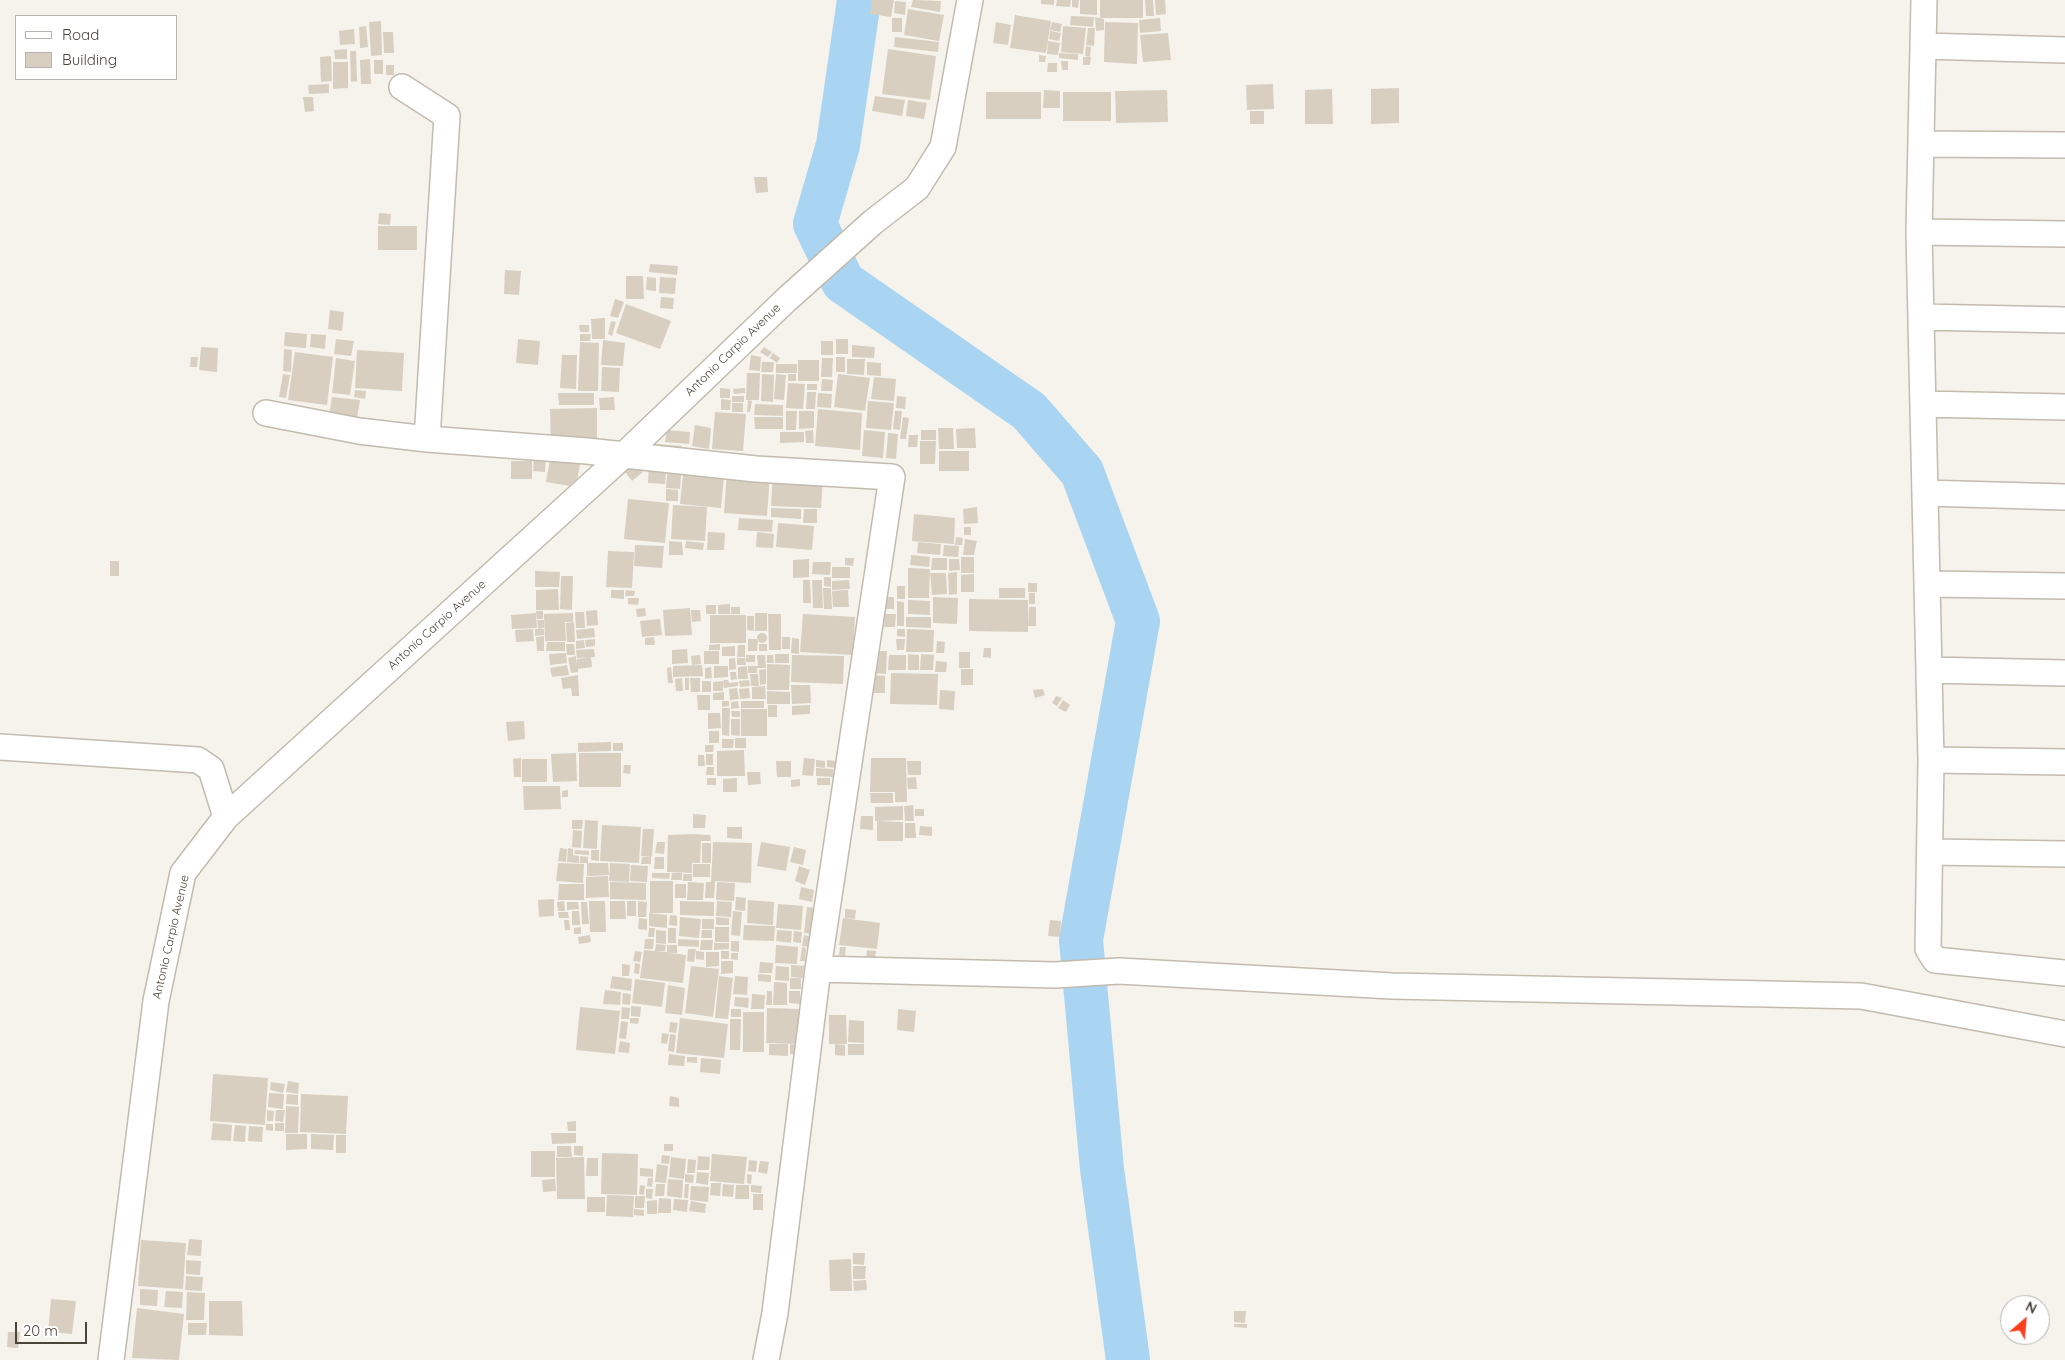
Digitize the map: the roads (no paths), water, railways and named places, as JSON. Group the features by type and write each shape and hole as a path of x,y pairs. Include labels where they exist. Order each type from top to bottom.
{"street":[{"name":"Antonio Carpio Avenue","path":"111,1360 156,1001 183,873 226,817 625,454 786,300 873,222 917,188 943,147 970,0"},
{"path":"1924,0 1919,232 1931,760 1928,949 1934,960 2065,973"},
{"path":"1923,46 2065,50"},
{"path":"402,87 446,116 426,439"},
{"path":"1921,144 2065,145"},
{"path":"1919,232 2065,234"},
{"path":"1921,317 2065,320"},
{"path":"1923,404 2065,407"},
{"path":"266,413 359,431 426,439 625,454 756,469 892,477 818,969 775,1313 766,1360"},
{"path":"1925,493 2065,497"},
{"path":"1927,584 2065,586"},
{"path":"1929,670 2065,673"},
{"path":"0,747 198,760 210,769 226,817"},
{"path":"1931,760 2065,762"},
{"path":"1930,852 2065,854"},
{"path":"818,969 1055,975 1119,971 1392,986 1861,996 2065,1034"}],"waterway":[{"path":"859,0 838,145 815,224 843,282 1029,411 1082,472 1138,621 1081,940 1102,1169 1128,1360"}]}
